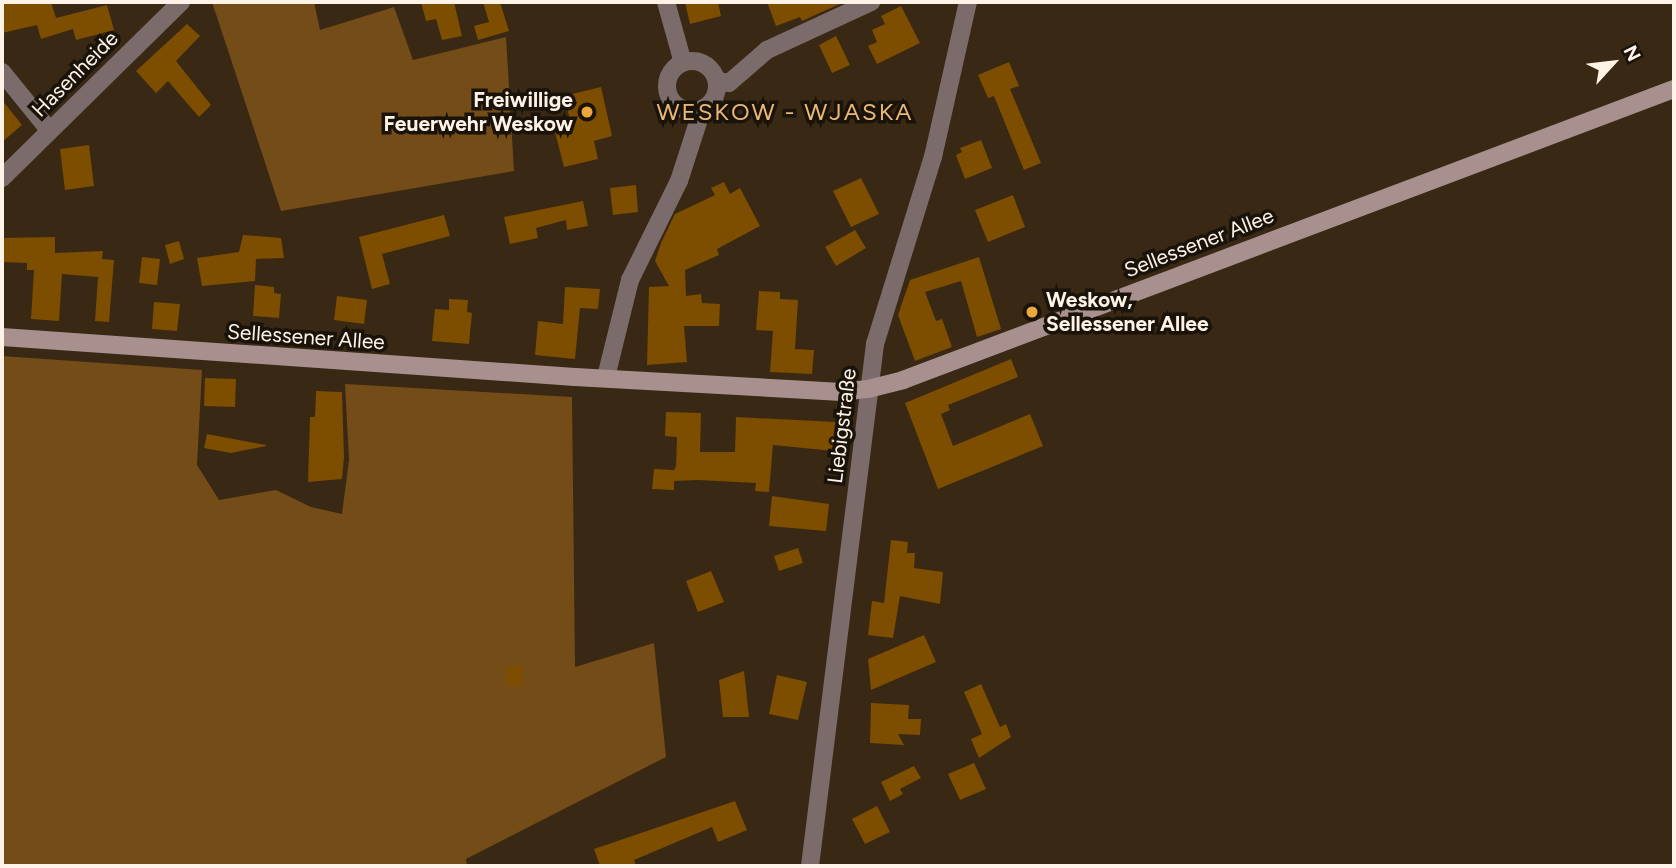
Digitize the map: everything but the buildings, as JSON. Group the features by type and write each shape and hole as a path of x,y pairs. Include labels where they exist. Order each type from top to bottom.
{"main road":[{"name":"Sellessener Allee","path":"2,337 832,391 868,389 965,357 1674,89"}],"street":[{"name":"Hasenheide","path":"2,178 181,2"},
{"path":"666,2 683,63"},
{"path":"702,110 684,111 671,100 670,75 683,63 700,62 717,80 729,83 767,50 871,2"},
{"name":"Liebigstraße","path":"810,866 875,344 933,157 968,2"},
{"path":"2,72 50,131"},
{"path":"606,377 630,280 679,181 702,110 713,101 717,80"}],"shaded area":[{"path":"212,2 314,2 320,30 394,7 413,60 506,37 514,171 281,211"},
{"path":"2,356 202,370 197,465 219,500 276,490 311,507 342,514 349,460 345,384 572,397 575,667 654,643 666,757 466,859 467,866 2,866"}],"place":[{"name":"Freiwillige Feuerwehr Weskow","path":"587,112"},
{"name":"Weskow, Sellessener Allee","path":"1032,312"}],"district":[{"name":"WESKOW - WJASKA","path":"785,112"}]}
